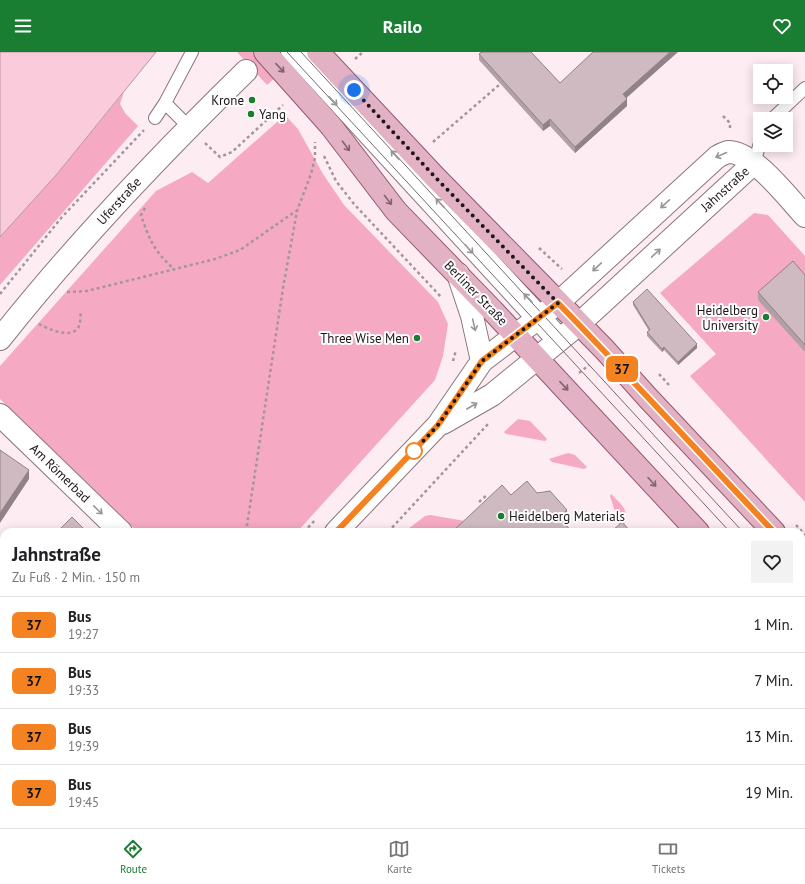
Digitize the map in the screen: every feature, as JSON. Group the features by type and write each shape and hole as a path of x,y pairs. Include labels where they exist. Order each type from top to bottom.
{"main road":[{"path":"265,52 307,72 435,177 545,313 566,335 605,350 770,528"},
{"name":"Berliner Straße","path":"307,72 331,126 396,211 565,387 694,528"}],"street":[{"name":"Uferstraße","path":"0,339 40,290 140,177 246,71"},
{"name":"Jahnstraße","path":"340,528 438,425 482,361 545,313 717,157 728,152 740,155 757,153"},
{"path":"757,153 805,216"},
{"name":"Jahnstraße","path":"438,425 492,395 566,335 757,153"},
{"path":"458,274 472,316 482,361"},
{"name":"Am Römerbad","path":"0,415 117,528"}],"lane":[{"path":"155,118 165,103 192,52"},
{"path":"288,52 566,335"},
{"path":"301,52 307,72"},
{"path":"779,112 805,88"},
{"path":"165,103 189,127"}],"path":[{"path":"353,61 363,52"},
{"path":"189,127 220,157 232,152 307,72"},
{"path":"430,144 499,85"},
{"path":"0,294 62,217 155,118"},
{"path":"247,528 283,288 297,211 311,174 315,158 315,140 319,146"},
{"path":"323,153 336,181 354,204 446,303"},
{"path":"140,177 150,198 141,215 148,235 158,255 174,268"},
{"path":"40,290 70,292 87,291 215,258 240,250 297,211"},
{"path":"40,325 64,333 70,333 77,329 81,312"},
{"path":"452,366 456,347"},
{"path":"565,387 605,350"},
{"path":"392,528 489,423"},
{"path":"479,502 488,494"}],"shaded area":[{"path":"0,52 156,52 57,174 0,237"},
{"path":"237,52 303,52 267,85"},
{"path":"124,92 120,104 125,113 138,126 0,285 0,237 57,174"},
{"path":"285,115 298,129 323,174 344,205 438,302 448,324 443,356 435,380 301,528 134,528 0,399 0,366 156,191 192,172 208,183"},
{"path":"754,213 768,215 805,256 805,502 690,376 716,354 660,293"},
{"path":"518,419 530,421 547,439 545,441 506,434 504,432"},
{"path":"568,453 575,455 587,467 584,469 552,462 549,459"},
{"path":"611,494 625,510 626,514 623,528 620,527 610,496"},
{"path":"430,515 465,521 458,528 409,528 425,516"}],"building":[{"path":"482,52 531,52 560,83 593,52 670,52 623,94 627,99 575,147 550,119 543,125 479,54"},
{"path":"793,261 805,275 805,345 758,292"},
{"path":"647,289 697,344 678,362 664,347 662,349 647,332 650,330 633,302"},
{"path":"0,450 29,470 0,513"},
{"path":"527,481 537,493 550,491 567,510 559,517 569,528 456,528 502,485 511,495"},
{"path":"72,517 83,528 61,528"},
{"path":"622,522 627,528 615,528"}],"tram line":[{"path":"287,52 726,528"},
{"path":"301,52 739,528"}],"bus line":[{"name":"37","path":"340,528 438,425 482,361 558,303 605,350 705,460 770,528"}],"place":[{"name":"Krone","path":"252,100"},
{"name":"Yang","path":"251,114"},
{"name":"Heidelberg University","path":"766,317"},
{"name":"Three Wise Men","path":"417,338"},
{"name":"Heidelberg Materials","path":"501,516"}],"route":[{"path":"354,90 435,177 558,303 482,361 438,425 413,452 414,451"}]}
